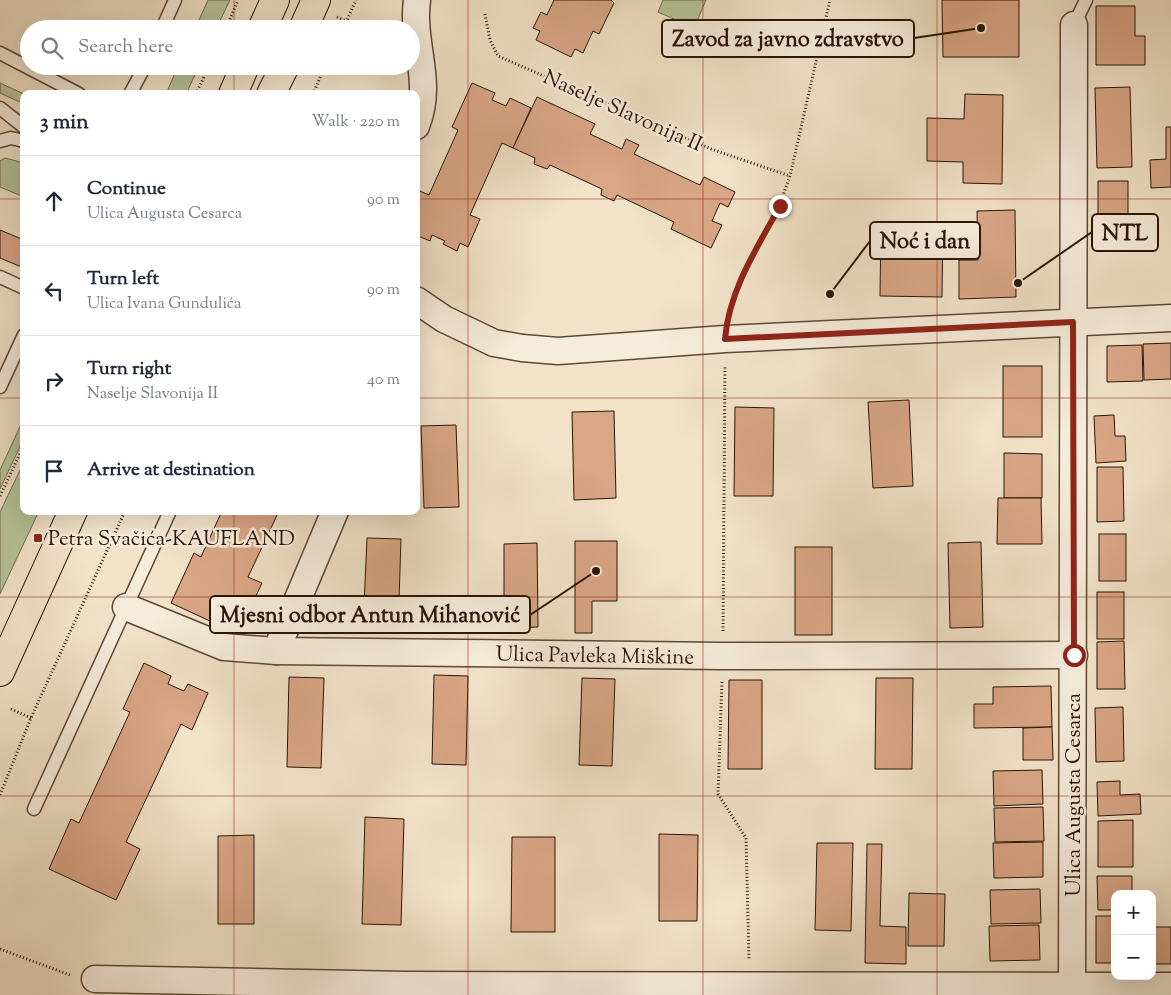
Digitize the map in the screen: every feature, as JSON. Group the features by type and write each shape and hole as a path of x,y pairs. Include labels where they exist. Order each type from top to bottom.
{"main road":[{"path":"266,20 275,0"},
{"path":"307,20 316,0"},
{"path":"235,90 241,75"},
{"path":"274,90 281,75"},
{"path":"0,671 71,515"}],"street":[{"path":"414,20 417,0"},
{"name":"Ulica Augusta Cesarca","path":"1072,990 1074,25"},
{"path":"420,54 424,69 425,91 420,110"},
{"path":"420,303 471,334 494,343 558,351 725,339 1171,318"},
{"path":"276,651 333,515"},
{"name":"Ulica Pavleka Miškine","path":"126,606 224,648 276,651 713,656 1074,655"},
{"path":"95,979 672,991 1072,990 1171,986"}],"lane":[{"path":"166,20 176,0"},
{"path":"1074,25 1086,0"},
{"path":"0,53 20,63"},
{"path":"42,75 71,90"},
{"path":"132,90 140,75"},
{"path":"0,108 20,124"},
{"path":"4,137 20,140"},
{"path":"0,277 20,286"},
{"path":"0,387 20,344"},
{"path":"34,809 168,515"}],"path":[{"path":"230,20 238,0"},
{"path":"347,20 356,0"},
{"path":"725,339 727,316 743,274 780,206 790,176 830,0"},
{"name":"Naselje Slavonija II","path":"485,14 490,40 498,56 711,149 790,176"},
{"path":"198,90 205,75"},
{"path":"315,90 321,75"},
{"path":"0,496 20,454"},
{"path":"0,795 31,718 123,515"},
{"path":"11,709 31,718"},
{"path":"0,949 75,977 95,979"}],"green space":[{"path":"208,0 230,0 220,20 199,20"},
{"path":"663,0 706,0 694,28 658,12"},
{"path":"174,75 195,75 188,90 168,90"},
{"path":"0,83 20,92 20,102 0,93"},
{"path":"5,158 20,162 20,195 0,187 0,161"},
{"path":"20,427 20,446 0,489 0,470"},
{"path":"20,470 20,515 37,515 0,594 0,512"}],"building":[{"path":"554,0 611,0 614,3 599,34 593,31 583,53 575,49 571,57 536,40 540,31 533,28 541,12 547,15"},
{"path":"942,0 1019,0 1019,57 943,57"},
{"path":"1096,6 1135,6 1135,36 1145,36 1145,65 1096,65"},
{"path":"472,83 495,93 492,100 506,106 510,98 531,108 513,148 502,143 470,215 480,219 468,247 460,243 457,251 443,244 445,241 432,235 430,241 420,237 420,191 429,195 458,130 452,127"},
{"path":"1130,87 1132,167 1097,168 1095,88"},
{"path":"965,94 1003,95 1002,184 963,183 963,162 927,161 927,118 964,119"},
{"path":"537,97 595,124 590,134 622,149 626,139 639,145 634,154 700,185 704,177 735,192 728,207 720,203 712,221 722,225 711,248 671,229 674,222 617,195 614,201 601,195 602,189 550,165 547,169 534,164 535,158 513,148"},
{"path":"1166,127 1171,127 1171,187 1151,188 1150,160 1166,159"},
{"path":"1098,181 1128,181 1128,218 1098,219"},
{"path":"1015,210 1016,297 959,299 959,260 978,260 977,211"},
{"path":"881,222 943,223 942,297 880,296"},
{"path":"0,230 20,238 20,266 0,258"},
{"path":"1171,343 1171,379 1144,380 1143,344"},
{"path":"1142,345 1143,381 1107,382 1107,346"},
{"path":"1003,366 1042,366 1042,437 1003,437"},
{"path":"909,400 913,486 873,488 868,402"},
{"path":"735,407 774,408 773,496 734,496"},
{"path":"614,411 616,498 574,500 572,412"},
{"path":"1114,415 1115,436 1125,436 1126,461 1096,463 1094,416"},
{"path":"456,425 459,507 424,508 421,426"},
{"path":"1004,453 1042,454 1042,498 1004,498"},
{"path":"1097,467 1123,467 1124,521 1097,522"},
{"path":"998,498 1041,498 1042,544 997,544"},
{"path":"220,515 277,515 248,577 262,583 238,634 171,603 194,553 201,557"},
{"path":"1099,534 1126,534 1126,581 1099,581"},
{"path":"367,538 401,539 398,631 363,629"},
{"path":"575,541 617,541 617,601 592,601 592,633 575,633"},
{"path":"981,542 983,627 950,628 948,543"},
{"path":"537,543 538,627 504,628 504,544"},
{"path":"795,547 832,547 832,635 795,635"},
{"path":"1097,592 1124,592 1124,639 1097,639"},
{"path":"1124,641 1125,689 1097,689 1097,642"},
{"path":"144,663 171,676 168,684 184,691 188,684 208,693 192,730 181,724 126,842 140,849 116,900 49,869 71,819 79,823 130,712 123,709"},
{"path":"434,675 468,676 466,765 432,764"},
{"path":"289,677 324,678 321,768 287,767"},
{"path":"582,678 615,679 612,766 579,765"},
{"path":"876,678 913,678 912,769 875,769"},
{"path":"729,680 762,680 762,769 728,769"},
{"path":"1051,686 1052,727 974,728 974,704 993,704 993,687"},
{"path":"1123,707 1124,761 1096,762 1095,708"},
{"path":"1052,727 1053,760 1023,760 1023,728"},
{"path":"1042,770 1043,804 994,806 993,771"},
{"path":"1120,781 1120,795 1140,794 1141,814 1098,816 1097,782"},
{"path":"1043,807 1044,841 995,842 994,808"},
{"path":"365,817 404,819 401,925 362,924"},
{"path":"1133,820 1133,867 1098,867 1098,821"},
{"path":"659,834 698,835 697,921 659,921"},
{"path":"254,835 254,924 218,924 218,836"},
{"path":"512,837 555,837 555,932 511,932"},
{"path":"1043,842 1043,877 994,878 993,843"},
{"path":"817,843 853,843 851,931 815,930"},
{"path":"867,844 882,844 880,926 906,927 906,964 865,963"},
{"path":"1097,876 1132,876 1132,890 1111,890 1111,910 1098,910"},
{"path":"1040,889 1041,923 991,924 990,890"},
{"path":"909,893 945,894 944,946 908,946"},
{"path":"1096,916 1111,916 1111,963 1096,963"},
{"path":"1039,925 1040,960 990,961 989,926"},
{"path":"1156,927 1171,927 1171,964 1156,964"}],"place":[{"name":"Zavod za javno zdravstvo","path":"981,28"},
{"name":"NTL","path":"1018,283"},
{"name":"Noć i dan","path":"830,294"},
{"name":"Petra Svačića-KAUFLAND","path":"38,538"},
{"name":"Mjesni odbor Antun Mihanović","path":"596,571"}],"route":[{"path":"780,206 743,274 727,316 725,339 1073,322 1074,655"}]}
